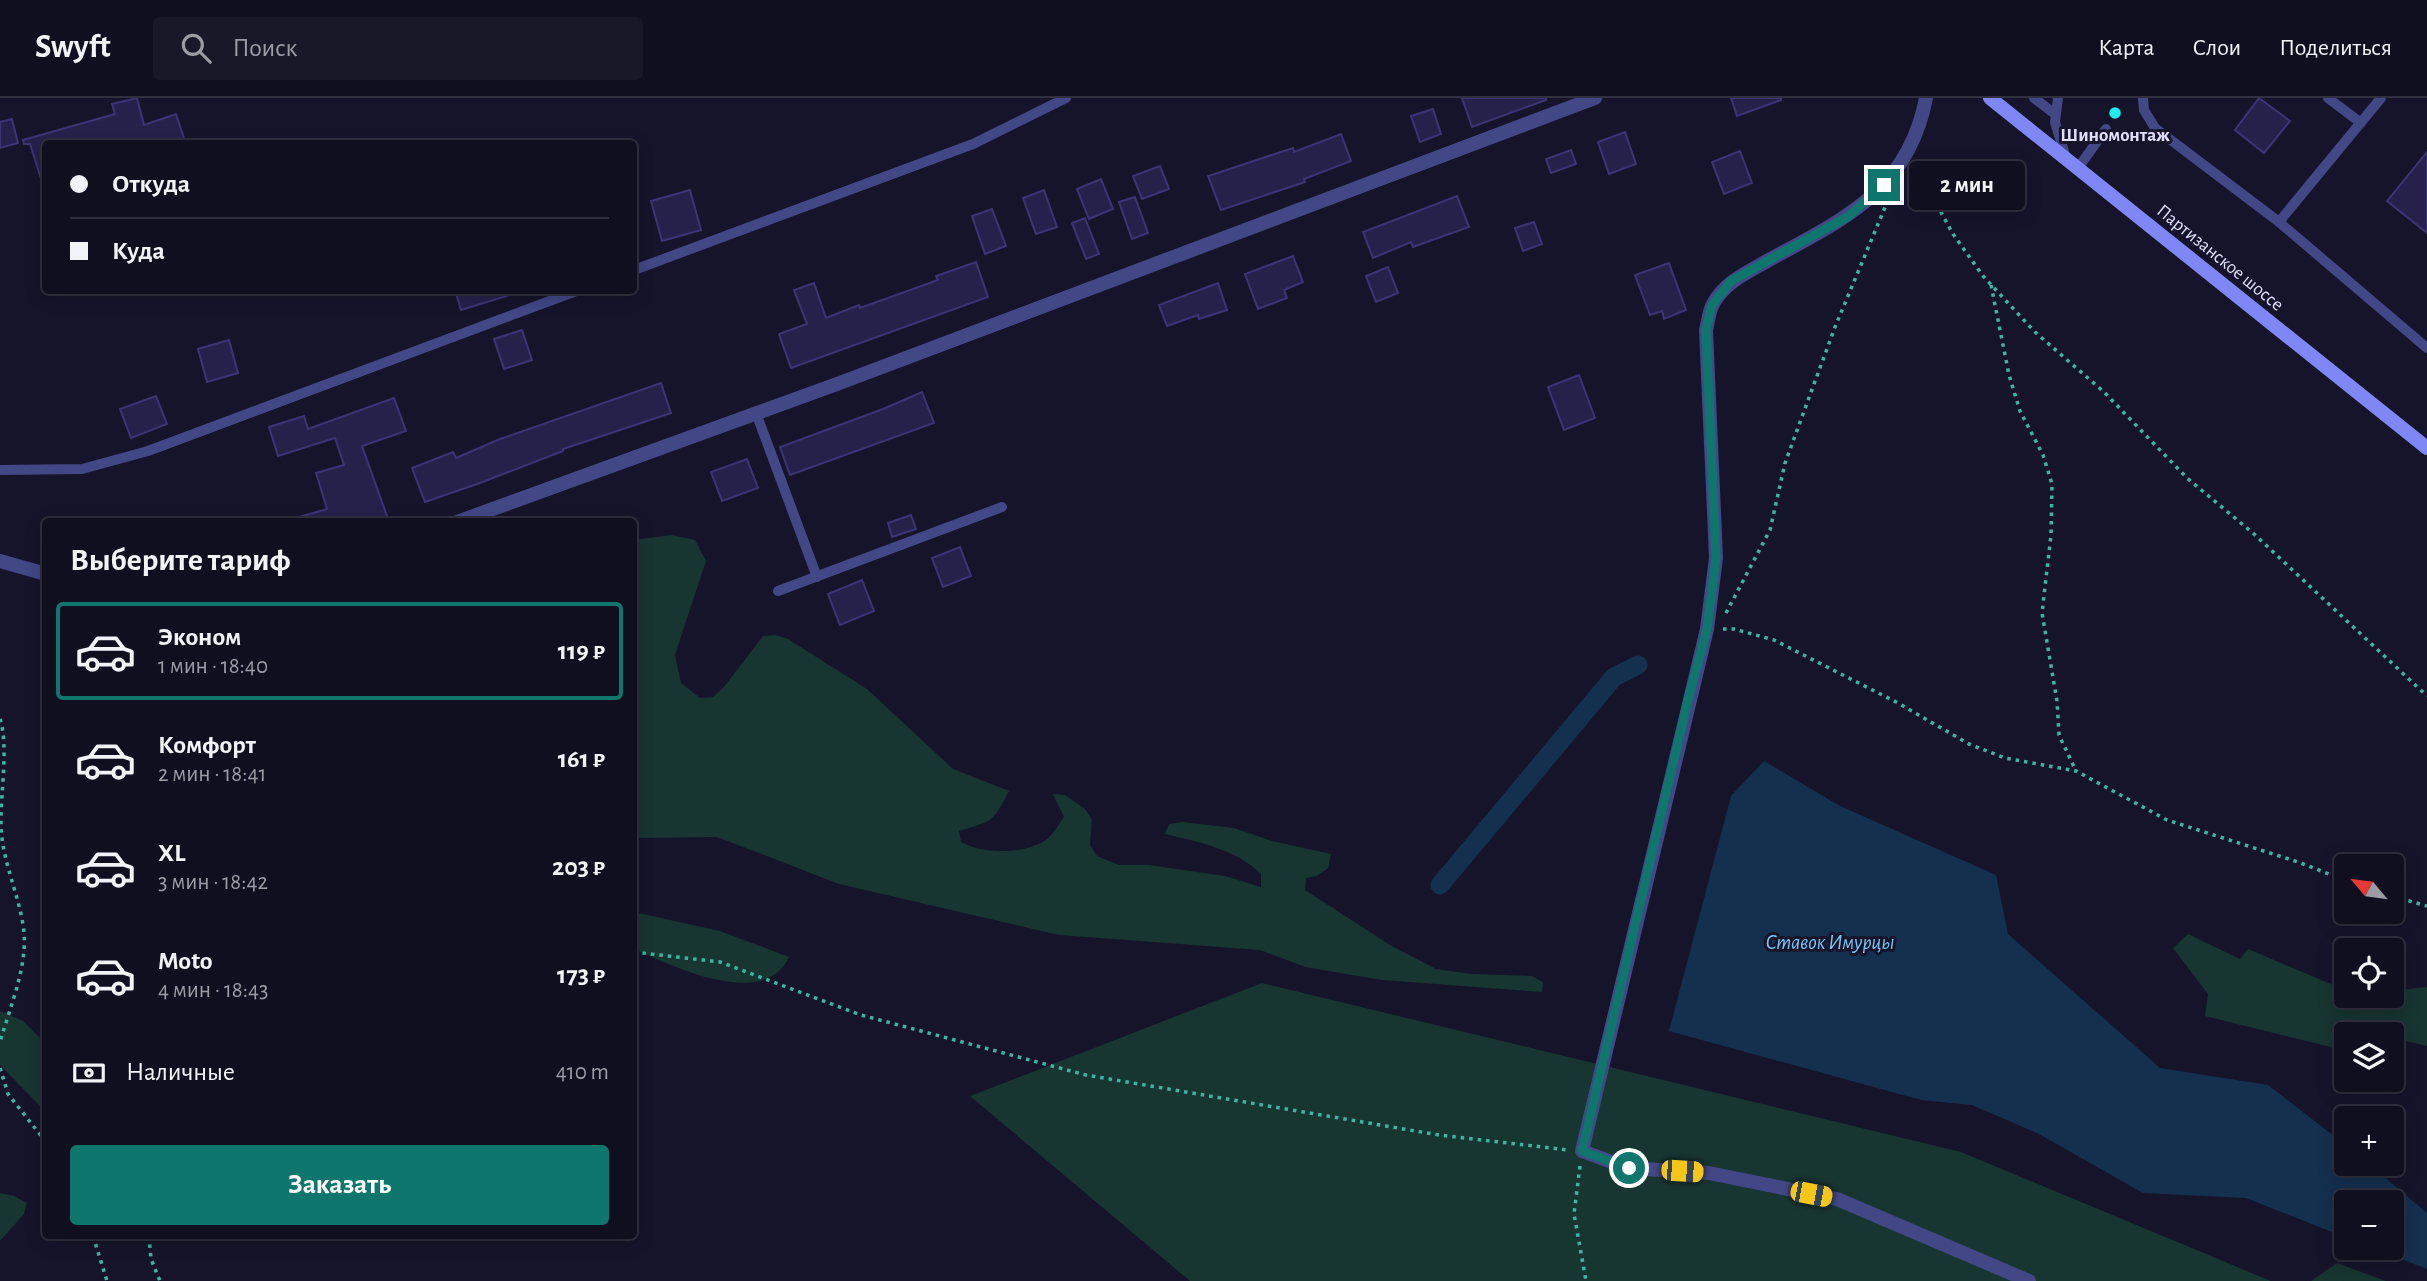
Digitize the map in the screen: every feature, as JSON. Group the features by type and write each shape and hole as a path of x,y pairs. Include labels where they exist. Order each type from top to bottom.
{"main road":[{"name":"Партизанское шоссе","path":"1990,98 2427,448"}],"street":[{"path":"468,518 1595,98"},
{"path":"1926,98 1923,114 1908,151 1884,185 1849,216 1731,281 1712,305 1706,330 1716,558 1707,629 1582,1151 1629,1168 1709,1173 1837,1199 2029,1281"},
{"path":"0,561 42,573"}],"lane":[{"path":"637,269 973,144 1066,98"},
{"path":"2034,98 2055,114"},
{"path":"2057,98 2055,114 2058,137 2066,158"},
{"path":"2143,98 2144,110 2155,128 2279,222 2427,348"},
{"path":"2328,98 2361,123"},
{"path":"2279,222 2381,98"},
{"path":"2078,168 2106,129"},
{"path":"0,470 82,469 148,451 568,294"},
{"path":"755,413 817,577"},
{"path":"778,591 1002,507"}],"path":[{"path":"1908,151 1953,234 1991,285 2035,332 2104,392 2187,478 2254,534 2427,696"},
{"path":"1707,629 1729,610 1770,530 1785,463 1835,327 1891,194"},
{"path":"1991,285 2009,375 2020,411 2043,455 2052,484 2052,535 2042,613 2057,701 2059,734 2076,771"},
{"path":"1707,629 1734,629 1774,640 1898,703 1969,744 2006,758 2076,771 2167,820 2334,876"},
{"path":"0,719 4,748 1,830 17,896 24,941 23,962 0,1042"},
{"path":"2404,899 2427,906"},
{"path":"637,952 720,962 861,1015 1086,1075 1439,1135 1582,1151 1574,1214 1586,1281"},
{"path":"0,1068 8,1094 42,1137"},
{"path":"94,1239 107,1281"},
{"path":"149,1239 151,1259 160,1281"}],"green space":[{"path":"671,535 695,540 706,561 675,655 681,683 700,698 713,697 724,687 763,636 776,635 788,639 867,689 953,769 1009,791 990,819 959,831 961,842 992,851 1016,850 1038,844 1049,837 1064,817 1053,794 1065,795 1085,809 1092,820 1090,845 1097,856 1119,865 1149,865 1225,876 1261,887 1261,874 1240,858 1216,848 1165,834 1169,824 1182,822 1234,828 1272,841 1331,854 1328,868 1317,876 1306,878 1305,890 1390,945 1436,969 1472,974 1532,976 1543,982 1542,992 1382,980 1305,967 1260,950 1059,935 839,884 717,837 637,838 637,540"},
{"path":"637,913 720,931 789,957 777,973 760,981 739,983 716,980 637,950"},
{"path":"2188,934 2240,959 2248,949 2334,985 2334,1008 2404,1008 2404,990 2427,987 2427,1046 2404,1040 2404,1022 2334,1022 2334,1048 2205,1016 2208,994 2173,948"},
{"path":"1262,983 1961,1152 2271,1281 1190,1281 970,1096"},
{"path":"0,1011 23,1021 42,1038 42,1110 41,1107 0,1065"},
{"path":"0,1193 27,1203 24,1214 0,1241"},
{"path":"2337,1263 2386,1281 2311,1281"}],"water":[{"name":"Ставок Имурцы","path":"1764,761 1840,806 1996,875 2008,934 2160,1068 2268,1085 2334,1136 2334,1176 2383,1176 2400,1190 2334,1190 2334,1233 2246,1198 2143,1193 2039,1134 1972,1105 1921,1100 1669,1031 1731,796"},
{"name":"Ставок Имурцы","path":"2404,1194 2427,1213 2427,1269 2404,1260"}],"building":[{"path":"137,98 144,125 176,114 185,140 42,140 42,182 30,144 24,144 23,140 115,114 112,104"},
{"path":"1462,98 1546,98 1546,100 1472,127"},
{"path":"1731,98 1781,98 1781,100 1737,116"},
{"path":"2259,98 2290,121 2264,153 2235,130"},
{"path":"1433,109 1441,134 1420,142 1411,116"},
{"path":"12,119 18,143 0,148 0,122"},
{"path":"1625,132 1636,164 1609,174 1598,142"},
{"path":"1341,134 1351,161 1304,179 1305,182 1221,210 1208,176 1293,148 1294,152"},
{"path":"1571,150 1576,164 1551,173 1546,159"},
{"path":"1740,151 1752,183 1724,194 1712,162"},
{"path":"2427,152 2427,233 2387,201"},
{"path":"1160,166 1169,189 1142,199 1133,176"},
{"path":"1101,179 1113,209 1089,219 1077,189"},
{"path":"690,190 701,230 662,241 651,201"},
{"path":"1044,190 1057,227 1036,234 1023,198"},
{"path":"1457,196 1469,227 1413,247 1411,242 1373,258 1363,232"},
{"path":"1135,197 1148,233 1132,239 1119,202"},
{"path":"992,209 1006,246 985,254 972,216"},
{"path":"1085,218 1099,254 1086,259 1072,223"},
{"path":"1534,222 1542,244 1523,251 1515,228"},
{"path":"1293,256 1303,282 1284,290 1287,298 1258,309 1245,274"},
{"path":"976,262 988,297 791,368 779,334 807,324 794,290 814,283 826,318 938,280 936,276"},
{"path":"1669,263 1686,310 1664,319 1662,311 1650,315 1635,275"},
{"path":"1388,267 1398,293 1376,302 1366,276"},
{"path":"1218,283 1227,310 1199,319 1198,315 1167,326 1159,305"},
{"path":"456,294 513,294 461,310"},
{"path":"522,330 532,360 504,369 494,339"},
{"path":"229,340 238,373 207,382 198,349"},
{"path":"1579,375 1595,418 1564,430 1548,387"},
{"path":"661,383 671,413 563,449 425,502 412,468 453,452 456,458 500,439"},
{"path":"922,392 934,423 790,475 780,447"},
{"path":"156,396 167,424 131,438 120,409"},
{"path":"394,398 406,431 362,446 387,516 296,518 327,509 316,473 344,465 335,438 278,456 269,427 304,416 308,429"},
{"path":"747,459 758,488 722,501 711,472"},
{"path":"911,515 916,529 892,537 888,523"},
{"path":"960,547 971,576 943,587 932,558"},
{"path":"862,580 874,611 840,625 828,594"}],"waterway":[{"path":"1440,885 1614,677 1638,665"}],"place":[{"name":"Шиномонтаж","path":"2115,113"}],"route":[{"path":"1629,1168 1582,1151 1707,629 1716,558 1706,330 1712,305 1731,281 1849,216 1884,185"}]}
